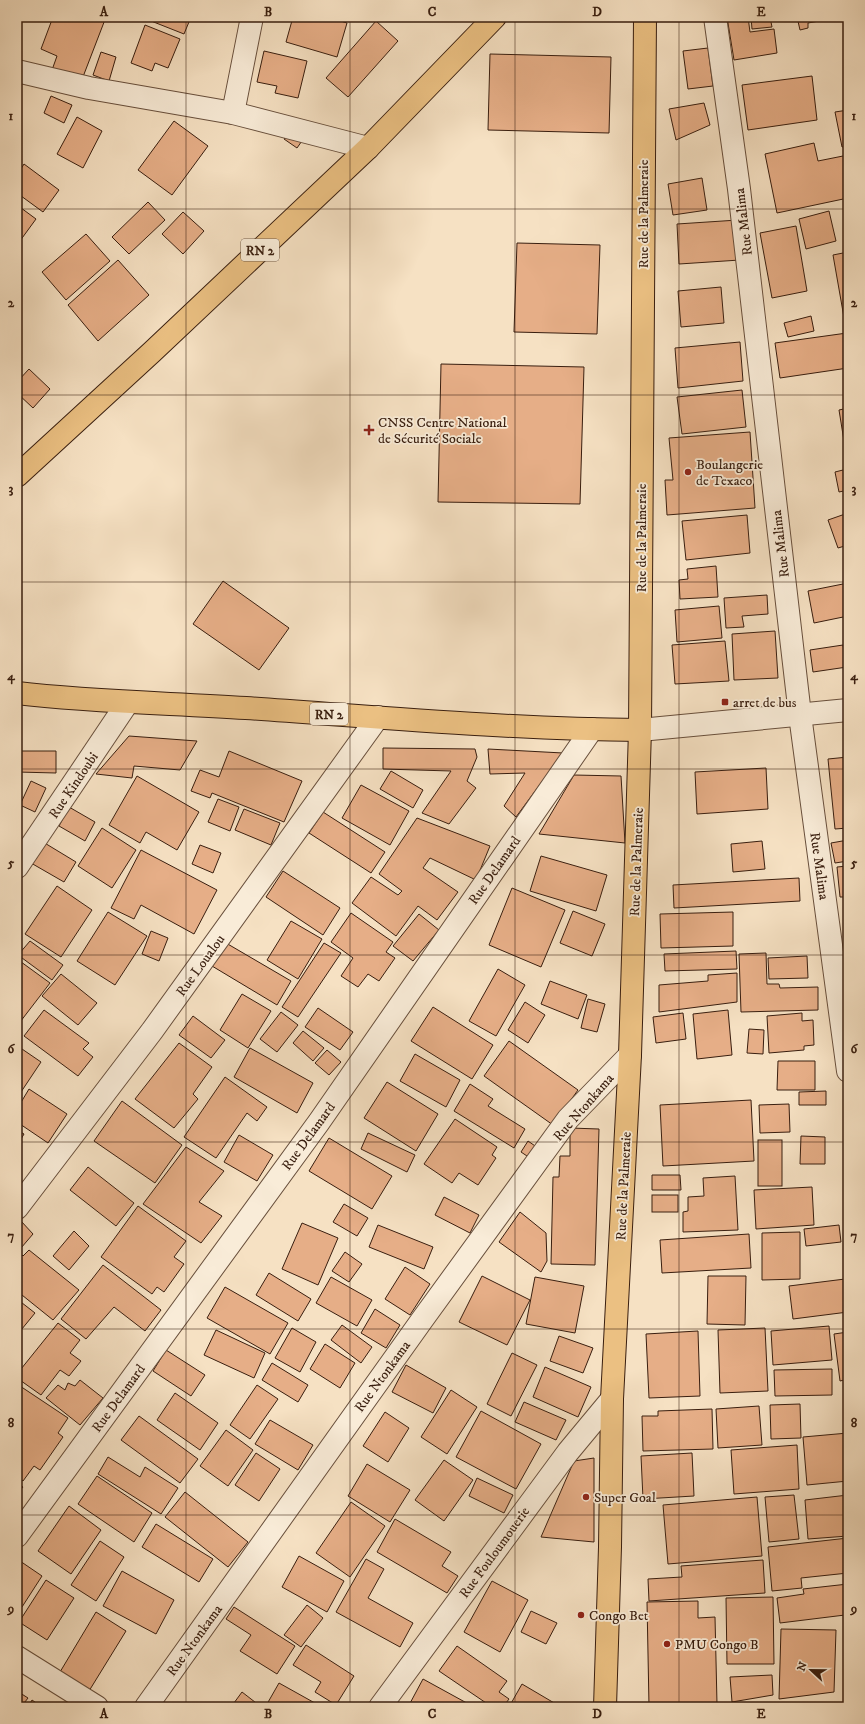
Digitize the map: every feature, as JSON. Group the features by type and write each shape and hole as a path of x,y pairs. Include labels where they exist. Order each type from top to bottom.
{"main road":[{"name":"RN 2","path":"17,476 158,347 368,148 495,17"},
{"name":"Rue de la Palmeraie","path":"605,1707 610,1547 612,1399 630,1055 640,730 645,17"},
{"path":"17,684 47,697"},
{"name":"RN 2","path":"17,693 47,697 219,706 592,730 640,730"}],"street":[{"path":"233,113 252,17"},
{"name":"Rue Malima","path":"715,17 739,189 800,715 848,1071"},
{"path":"17,71 89,88 233,113 368,148"},
{"name":"Rue Kindoubi","path":"17,867 128,702"},
{"path":"640,730 848,710"},
{"name":"Rue Loualou","path":"17,1208 152,1031 378,717"},
{"name":"Rue Delamard","path":"17,1536 318,1122 592,730"},
{"name":"Rue Ntonkama","path":"146,1707 568,1119 630,1055"},
{"name":"Rue Fouloumouerie","path":"380,1707 568,1452 612,1399"},
{"path":"17,1657 97,1707"}],"building":[{"path":"53,17 106,17 81,82 52,70 57,56 41,49"},
{"path":"141,17 191,17 184,34"},
{"path":"293,17 328,17 347,23 337,57 286,42"},
{"path":"727,17 748,17 750,32 774,29 777,53 734,60"},
{"path":"751,17 770,17 772,27 752,29"},
{"path":"797,17 842,17 808,23 808,28 800,30"},
{"path":"376,21 398,41 348,97 326,78"},
{"path":"145,25 180,39 168,68 155,63 152,71 131,63"},
{"path":"708,48 713,86 688,89 683,51"},
{"path":"264,51 307,61 298,98 275,93 277,86 257,82"},
{"path":"101,52 116,57 109,81 93,75"},
{"path":"490,54 611,57 609,133 488,130"},
{"path":"812,76 817,120 748,130 742,85"},
{"path":"51,96 72,105 64,123 44,113"},
{"path":"704,103 710,125 676,140 669,109"},
{"path":"848,110 848,146 842,147 835,112"},
{"path":"77,117 102,131 83,168 57,154"},
{"path":"174,121 208,146 172,195 138,170"},
{"path":"292,129 304,138 297,148 284,139"},
{"path":"814,143 818,161 848,155 848,198 777,213 765,154"},
{"path":"24,164 59,190 43,212 17,193 17,175"},
{"path":"702,178 707,210 673,215 668,184"},
{"path":"148,202 165,220 129,254 112,237"},
{"path":"17,205 36,219 17,245"},
{"path":"829,211 836,241 806,249 799,219"},
{"path":"183,212 204,231 183,254 162,234"},
{"path":"738,220 740,260 679,264 677,224"},
{"path":"796,226 807,291 772,298 760,233"},
{"path":"86,234 110,261 66,300 42,272"},
{"path":"517,243 600,245 597,334 514,332"},
{"path":"848,252 848,329 846,329 833,255"},
{"path":"118,260 149,295 98,341 68,305"},
{"path":"721,287 724,323 681,327 678,291"},
{"path":"811,316 814,331 788,337 784,323"},
{"path":"847,333 848,368 780,378 775,343"},
{"path":"740,342 743,381 678,388 675,348"},
{"path":"441,364 584,367 580,504 438,502"},
{"path":"29,369 50,389 33,408 17,393 17,382"},
{"path":"742,390 746,427 682,434 677,397"},
{"path":"848,408 848,441 844,441 839,410"},
{"path":"17,417 21,421 17,426"},
{"path":"750,432 755,508 667,515 665,480 673,480 669,438"},
{"path":"847,469 848,490 839,492 835,472"},
{"path":"848,513 848,545 838,548 828,520"},
{"path":"747,515 750,553 686,560 682,521"},
{"path":"716,566 718,597 680,599 679,580 688,579 687,569"},
{"path":"223,581 289,628 259,670 193,624"},
{"path":"848,583 848,616 814,623 808,591"},
{"path":"767,595 768,614 742,616 744,627 726,628 724,598"},
{"path":"719,606 722,638 677,642 675,610"},
{"path":"775,631 778,678 734,680 732,634"},
{"path":"725,641 729,681 675,684 672,645"},
{"path":"843,645 847,667 813,672 810,650"},
{"path":"129,736 197,741 180,770 134,766 132,778 96,774"},
{"path":"383,748 475,749 477,757 467,781 476,788 449,824 422,813 451,771 383,769"},
{"path":"488,749 563,753 516,817 504,806 525,773 490,774"},
{"path":"17,751 56,751 56,773 17,772"},
{"path":"229,751 302,781 284,822 212,793 210,798 191,791 200,770 219,777"},
{"path":"848,757 848,828 835,829 828,759"},
{"path":"766,768 768,809 697,814 695,772"},
{"path":"391,771 423,790 413,808 380,789"},
{"path":"574,775 621,776 625,843 539,834"},
{"path":"137,776 199,812 177,850 146,832 140,843 109,825"},
{"path":"31,781 46,788 35,812 20,805"},
{"path":"361,785 409,811 390,845 342,818"},
{"path":"218,799 239,807 230,831 208,822"},
{"path":"69,807 95,822 85,841 59,826"},
{"path":"244,809 280,823 271,845 235,830"},
{"path":"323,812 385,852 371,873 309,833"},
{"path":"417,818 490,846 476,880 430,858 423,868 458,892 437,920 418,906 396,936 352,903 371,877 398,895 402,891 379,874"},
{"path":"102,828 136,850 112,888 78,866"},
{"path":"848,840 848,861 835,863 831,843"},
{"path":"762,841 765,869 733,872 731,844"},
{"path":"43,842 76,862 64,882 31,863"},
{"path":"200,845 221,853 213,873 192,864"},
{"path":"141,850 217,890 194,934 141,905 134,919 111,908"},
{"path":"541,856 607,875 596,911 530,891"},
{"path":"848,866 848,897 840,897 837,867"},
{"path":"283,871 340,908 323,935 266,897"},
{"path":"799,878 800,901 674,908 673,885"},
{"path":"57,886 92,910 61,957 25,934"},
{"path":"512,888 565,910 541,967 489,945"},
{"path":"848,903 848,930 844,904"},
{"path":"573,911 605,924 592,956 560,943"},
{"path":"108,912 147,936 115,985 77,961"},
{"path":"733,912 733,946 661,948 660,914"},
{"path":"351,913 393,942 386,952 395,958 379,981 368,974 358,987 341,976 353,958 331,942"},
{"path":"419,914 439,930 413,961 393,946"},
{"path":"291,921 322,939 298,979 267,960"},
{"path":"151,931 168,938 159,961 142,954"},
{"path":"30,941 63,965 52,980 18,955"},
{"path":"226,943 291,981 277,1005 212,966"},
{"path":"324,943 341,953 298,1017 282,1007"},
{"path":"736,951 737,969 665,971 664,954"},
{"path":"766,953 767,984 779,984 780,988 818,987 818,1010 741,1012 739,954"},
{"path":"807,956 808,978 769,979 768,958"},
{"path":"17,959 50,983 17,1026"},
{"path":"498,969 525,985 496,1036 469,1021"},
{"path":"737,973 737,1002 659,1012 659,985 708,981 708,975"},
{"path":"61,974 97,1003 78,1025 42,996"},
{"path":"550,981 587,995 578,1019 541,1004"},
{"path":"242,994 271,1011 248,1048 220,1030"},
{"path":"588,999 605,1004 597,1032 581,1028"},
{"path":"525,1002 545,1015 528,1043 508,1030"},
{"path":"433,1007 493,1045 472,1079 411,1041"},
{"path":"318,1008 353,1032 340,1050 305,1027"},
{"path":"44,1010 89,1043 83,1049 93,1057 78,1076 24,1036"},
{"path":"728,1010 732,1055 697,1059 693,1014"},
{"path":"281,1012 298,1025 277,1052 260,1039"},
{"path":"683,1013 686,1039 656,1043 653,1017"},
{"path":"802,1013 802,1021 813,1020 814,1045 804,1046 804,1050 769,1053 767,1016"},
{"path":"193,1016 225,1040 211,1058 179,1035"},
{"path":"749,1029 764,1030 763,1054 747,1053"},
{"path":"303,1031 324,1048 313,1061 293,1043"},
{"path":"509,1041 578,1090 553,1125 484,1076"},
{"path":"179,1043 212,1067 193,1094 198,1099 174,1128 135,1099"},
{"path":"250,1048 313,1083 297,1113 234,1077"},
{"path":"22,1049 41,1062 17,1098 17,1053 18,1054"},
{"path":"327,1050 341,1062 329,1075 315,1063"},
{"path":"415,1054 460,1080 446,1107 400,1081"},
{"path":"778,1061 815,1061 815,1090 777,1090"},
{"path":"225,1077 267,1107 257,1121 247,1113 216,1158 184,1137"},
{"path":"387,1082 438,1114 416,1151 364,1118"},
{"path":"470,1084 493,1099 488,1106 525,1129 514,1148 454,1111"},
{"path":"29,1089 67,1114 48,1143 17,1122 17,1109"},
{"path":"826,1091 826,1105 799,1105 799,1092"},
{"path":"751,1100 754,1161 663,1166 660,1105"},
{"path":"122,1101 182,1145 155,1183 94,1141"},
{"path":"789,1104 790,1132 760,1133 759,1105"},
{"path":"455,1119 497,1147 492,1155 496,1158 478,1185 459,1173 452,1183 424,1164"},
{"path":"570,1128 599,1129 595,1265 551,1264 553,1177 559,1177 560,1156 570,1156"},
{"path":"17,1130 24,1134 17,1146"},
{"path":"368,1133 415,1155 407,1172 361,1149"},
{"path":"239,1135 273,1155 257,1181 224,1162"},
{"path":"801,1136 825,1137 825,1164 800,1164"},
{"path":"329,1138 392,1176 372,1209 309,1171"},
{"path":"758,1140 782,1140 782,1186 758,1186"},
{"path":"528,1141 538,1148 530,1158 521,1152"},
{"path":"186,1147 224,1171 199,1202 222,1216 201,1243 143,1204"},
{"path":"88,1167 134,1203 116,1226 70,1190"},
{"path":"652,1175 680,1175 681,1190 652,1190"},
{"path":"735,1176 738,1230 683,1232 683,1212 688,1211 688,1197 704,1196 703,1178"},
{"path":"812,1187 814,1225 756,1229 754,1190"},
{"path":"652,1195 678,1195 678,1212 652,1212"},
{"path":"444,1197 479,1215 470,1233 435,1215"},
{"path":"344,1204 368,1218 357,1236 333,1222"},
{"path":"138,1206 186,1241 174,1257 184,1264 164,1292 157,1287 152,1294 101,1257"},
{"path":"520,1212 546,1233 547,1261 541,1272 499,1242"},
{"path":"21,1221 33,1234 21,1248 17,1243 17,1226"},
{"path":"302,1223 338,1238 318,1285 282,1269"},
{"path":"378,1225 433,1247 424,1269 369,1247"},
{"path":"839,1225 841,1242 806,1246 804,1229"},
{"path":"74,1231 89,1246 69,1270 53,1256"},
{"path":"800,1232 800,1279 762,1280 762,1233"},
{"path":"749,1234 751,1268 662,1273 660,1240"},
{"path":"17,1250 23,1256 29,1250 79,1290 53,1320 17,1291"},
{"path":"345,1252 362,1264 349,1282 332,1271"},
{"path":"103,1265 161,1310 145,1331 114,1307 86,1339 61,1319"},
{"path":"405,1267 430,1284 410,1315 385,1299"},
{"path":"269,1273 311,1299 298,1321 256,1295"},
{"path":"482,1276 530,1300 507,1345 459,1322"},
{"path":"708,1276 746,1276 745,1325 707,1324"},
{"path":"331,1277 372,1300 357,1326 316,1303"},
{"path":"535,1277 584,1286 575,1333 526,1324"},
{"path":"845,1279 848,1312 793,1319 789,1286"},
{"path":"225,1287 288,1323 270,1354 207,1318"},
{"path":"17,1299 35,1313 17,1335"},
{"path":"375,1309 400,1325 386,1348 361,1333"},
{"path":"58,1323 80,1340 70,1353 81,1361 69,1376 60,1370 41,1395 17,1378 17,1374"},
{"path":"342,1325 372,1347 361,1363 331,1340"},
{"path":"829,1326 832,1360 773,1365 771,1331"},
{"path":"292,1328 316,1342 300,1372 275,1358"},
{"path":"765,1328 768,1391 720,1393 718,1330"},
{"path":"216,1330 265,1353 254,1378 204,1355"},
{"path":"698,1331 700,1396 649,1398 646,1334"},
{"path":"848,1332 848,1379 840,1381 834,1334"},
{"path":"559,1336 593,1348 583,1373 550,1361"},
{"path":"325,1344 355,1363 340,1388 310,1369"},
{"path":"166,1350 205,1375 191,1396 153,1371"},
{"path":"512,1353 537,1365 511,1416 487,1404"},
{"path":"272,1363 308,1385 298,1402 262,1380"},
{"path":"406,1365 446,1388 433,1413 392,1392"},
{"path":"545,1367 591,1387 578,1417 533,1397"},
{"path":"832,1369 832,1395 775,1396 774,1370"},
{"path":"80,1380 103,1398 80,1425 46,1398 58,1385 65,1390 68,1383 75,1386"},
{"path":"17,1384 68,1418 58,1433 63,1437 40,1470 34,1466 23,1481 17,1477"},
{"path":"257,1385 278,1399 250,1439 230,1425"},
{"path":"451,1390 477,1407 447,1454 421,1437"},
{"path":"175,1393 218,1423 200,1450 157,1420"},
{"path":"524,1402 566,1420 556,1440 515,1422"},
{"path":"800,1404 801,1438 771,1439 770,1405"},
{"path":"759,1406 762,1445 718,1448 716,1409"},
{"path":"712,1409 713,1449 643,1451 642,1416 658,1416 658,1411"},
{"path":"481,1411 541,1444 516,1489 456,1457"},
{"path":"385,1412 409,1428 388,1462 363,1446"},
{"path":"139,1416 198,1459 180,1483 121,1440"},
{"path":"270,1420 313,1445 298,1470 255,1444"},
{"path":"226,1430 253,1450 228,1486 200,1466"},
{"path":"848,1433 848,1481 807,1485 803,1437"},
{"path":"797,1445 799,1489 734,1494 731,1450"},
{"path":"256,1453 280,1469 259,1501 235,1485"},
{"path":"692,1453 694,1496 643,1499 641,1456"},
{"path":"108,1457 140,1477 145,1467 178,1488 161,1514 98,1474"},
{"path":"594,1458 594,1542 541,1537 574,1461"},
{"path":"444,1460 473,1480 444,1521 415,1500"},
{"path":"367,1464 410,1490 390,1522 348,1496"},
{"path":"97,1476 152,1513 134,1542 78,1504"},
{"path":"477,1478 513,1495 504,1513 469,1496"},
{"path":"17,1483 23,1487 17,1494"},
{"path":"185,1492 248,1542 228,1567 165,1517"},
{"path":"794,1495 799,1539 769,1542 765,1497"},
{"path":"848,1495 848,1536 808,1539 805,1500"},
{"path":"757,1497 762,1556 668,1564 663,1505"},
{"path":"351,1502 385,1526 350,1577 316,1553"},
{"path":"69,1506 101,1530 71,1574 38,1551"},
{"path":"395,1519 451,1552 442,1566 458,1576 447,1593 377,1552"},
{"path":"156,1524 213,1559 199,1582 142,1547"},
{"path":"848,1538 848,1573 801,1578 802,1588 772,1591 768,1547"},
{"path":"100,1541 124,1557 96,1601 71,1585"},
{"path":"299,1556 344,1581 327,1612 282,1587"},
{"path":"366,1559 384,1569 368,1598 413,1623 400,1647 336,1612"},
{"path":"763,1560 765,1593 649,1601 648,1579 682,1577 681,1566"},
{"path":"20,1561 42,1576 22,1607 17,1603 17,1565"},
{"path":"122,1571 174,1600 156,1634 103,1606"},
{"path":"46,1580 74,1598 47,1640 19,1622"},
{"path":"492,1581 528,1600 500,1652 464,1632"},
{"path":"848,1584 848,1637 845,1615 780,1623 777,1598 804,1594 803,1589"},
{"path":"773,1597 774,1664 727,1664 726,1598"},
{"path":"698,1601 698,1618 715,1617 717,1704 649,1706 647,1602"},
{"path":"307,1605 323,1618 301,1647 284,1635"},
{"path":"234,1607 295,1646 277,1674 240,1651 251,1635 226,1619"},
{"path":"531,1611 557,1623 546,1644 521,1632"},
{"path":"96,1612 126,1631 89,1691 60,1672"},
{"path":"781,1629 836,1630 834,1692 779,1699"},
{"path":"306,1645 354,1676 336,1705 315,1692 321,1682 293,1665"},
{"path":"457,1646 507,1681 499,1692 509,1699 503,1707 492,1707 439,1671"},
{"path":"772,1675 773,1695 732,1702 730,1677"},
{"path":"423,1679 474,1707 408,1707"},
{"path":"279,1683 322,1707 273,1707 267,1704"},
{"path":"522,1684 561,1707 509,1707"},
{"path":"17,1691 28,1698 21,1707 17,1707"},
{"path":"242,1692 260,1706 231,1707"},
{"path":"32,1700 42,1707 28,1707"}],"place":[{"name":"CNSS Centre National de Sécurité Sociale","path":"369,430"},
{"name":"Boulangerie de Texaco","path":"688,472"},
{"name":"arret de bus","path":"725,702"},
{"name":"Super Goal","path":"586,1497"},
{"name":"Congo Bet","path":"581,1615"},
{"name":"PMU Congo B","path":"667,1644"}]}
